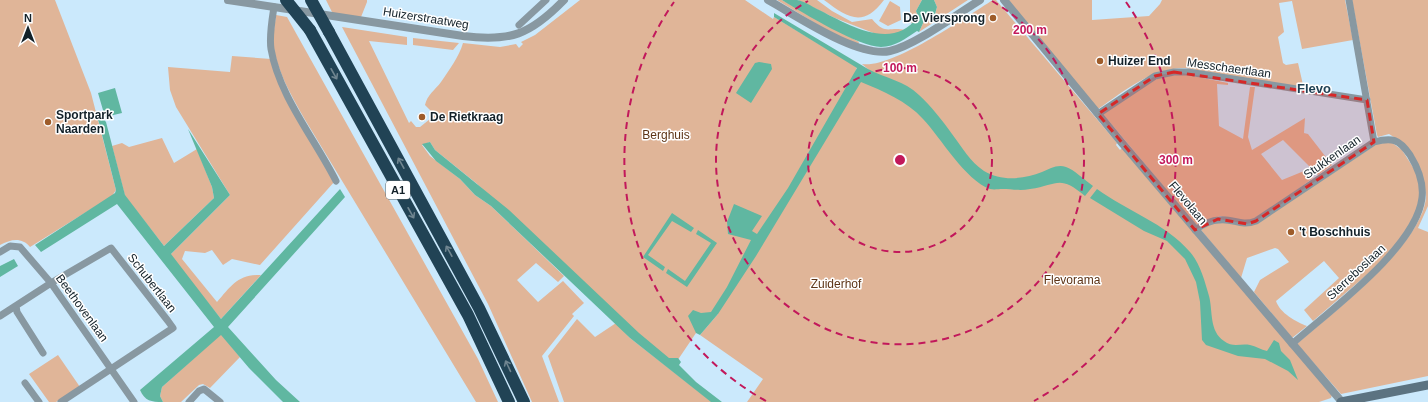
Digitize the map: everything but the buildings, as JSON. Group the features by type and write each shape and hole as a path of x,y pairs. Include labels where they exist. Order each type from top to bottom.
{"highway":[{"name":"A1","path":"286,0 310,30"},
{"name":"A1","path":"294,0 468,315 509,402"},
{"name":"A1","path":"311,0 479,308 524,402"},
{"name":"A1","path":"320,0 329,32"}],"main road":[{"path":"1342,402 1357,401 1428,385"},
{"path":"1373,402 1384,395"}],"street":[{"name":"Huizerstraatweg","path":"228,0 463,36 495,39 514,35 528,29 551,14 564,0"},
{"path":"519,25 546,0"},
{"path":"768,0 846,44 879,53 898,49 980,0"},
{"name":"Flevolaan","path":"1004,0 1195,230 1342,402"},
{"name":"Stukkenlaan","path":"1195,230 1207,223 1218,220 1247,224 1256,221 1374,142 1349,0"},
{"path":"274,7 270,41 274,61 302,123 336,181"},
{"name":"Messchaertlaan","path":"1098,114 1155,76 1174,72 1188,72 1367,100"},
{"name":"Sterreboslaan","path":"1292,344 1390,256 1411,228 1420,209 1422,187 1418,168 1405,149 1395,140 1387,138 1374,142"},
{"name":"Beethovenlaan","path":"0,252 10,246 20,247 51,283 134,402"},
{"name":"Schubertlaan","path":"51,283 111,248 173,328 112,370"},
{"path":"0,316 51,283"},
{"path":"16,306 17,312 43,353"},
{"path":"62,402 112,370"},
{"path":"25,383 39,402"},
{"path":"188,402 199,391 204,390 220,402"}],"highlighted area":[{"path":"1174,72 1367,100 1374,142 1256,221 1247,224 1218,219 1195,230 1098,114 1155,76"}],"green space":[{"name":"Sportpark Naarden","path":"0,0 55,0 91,93 116,190 112,196 30,247 20,240 8,241 0,245"},
{"path":"326,0 367,0 367,2 361,17 333,14"},
{"path":"580,0 745,0 773,19 774,17 857,67 855,73 869,70 862,64 875,63 909,50 947,29 993,0 996,0 1117,143 1116,145 1120,150 1122,148 1332,395 1331,398 1319,402 747,402 763,379 700,335 718,314 717,307 696,333 673,367 476,183 435,150 430,142 422,145 430,156 460,179 475,195 491,206 564,276 558,282 536,263 517,280 538,302 563,281 584,303 572,314 574,316 542,356 559,402 532,402 488,304 342,27 407,37 407,45 369,41 409,123 411,121 416,127 420,127 435,115 425,105 426,101 454,63 463,43 500,47 516,44 519,48 523,44 521,42 535,35"},
{"path":"777,0 782,0 859,42 858,45 838,37"},
{"path":"798,0 817,0 832,11 852,22 872,19 884,29 905,30 893,35 884,36 876,34 835,18"},
{"path":"824,0 884,0 869,14 862,17 855,17 841,12"},
{"path":"910,0 922,0 916,11 918,16 912,25 910,15"},
{"path":"934,0 968,0 919,32 924,21 935,14 937,7"},
{"path":"1007,0 1092,0 1092,20 1149,16 1162,0 1345,0 1353,40 1302,49 1292,1 1279,3 1284,32 1278,37 1283,63 1286,65 1298,63 1304,89 1185,68 1173,69 1139,81 1098,109"},
{"path":"1352,0 1428,0 1428,206 1418,228 1428,232 1428,376 1341,394 1297,344 1352,297 1392,257 1409,237 1420,217 1426,198 1422,182 1407,153 1398,140 1389,134 1378,137 1377,135"},
{"path":"890,1 900,7 901,20 888,26 879,21"},
{"path":"276,15 287,17 478,359 498,402 476,402 304,118 285,82 277,62 273,43"},
{"path":"413,38 459,43 453,50 413,45"},
{"path":"232,56 271,59 335,181 260,265 232,259 223,265 212,250 205,253 185,251 182,259 217,302 236,282 253,275 261,275 221,319 171,257 171,254 230,195 176,107 170,90 168,67 230,72"},
{"path":"1183,74 1228,83 1228,85 1217,84 1219,126 1243,139 1250,87 1255,87 1248,137 1252,150 1305,118 1304,133 1308,134 1332,165 1318,175 1283,140 1261,154 1282,180 1309,169 1313,178 1282,201 1253,219 1245,221 1220,216 1196,225 1103,114 1152,81 1162,77"},
{"path":"162,138 174,163 197,149 212,187 214,198 164,246 125,196 112,146 122,143 129,147"},
{"path":"1391,142 1402,150 1416,172 1419,184 1419,205 1405,233 1384,260 1313,321 1304,310 1339,278 1324,261 1276,301 1285,313 1307,326 1292,338 1254,292 1260,280 1289,262 1278,249 1275,248 1247,258 1241,278 1201,230 1214,222 1257,223 1377,144"},
{"path":"577,319 595,337 616,323 630,338 712,402 564,402 548,356"},
{"path":"221,334 240,357 210,388 203,384 199,385 181,402 163,402 160,396 162,387"},
{"path":"58,355 80,387 56,402 49,402 29,374"}],"shaded area":[{"path":"782,0 802,1 856,28 883,34 896,33 908,27 918,16 916,11 922,0 934,0 937,7 935,14 924,21 919,32 917,31 896,44 881,47 871,46 846,36"},
{"path":"774,13 868,69 908,86 936,113 970,159 984,171 998,177 1020,178 1054,167 1063,166 1072,170 1093,186 1085,196 1076,189 1064,183 1026,190 990,189 972,177 963,168 930,127 910,107 894,97 861,82 756,256 718,314 700,335 696,333 688,316 693,310 701,313 711,312 727,287 751,240 728,234 727,222 734,204 762,216 752,231 757,234 788,188 857,68 774,17"},
{"path":"759,62 771,64 772,69 751,103 736,93 755,63"},
{"path":"115,88 122,113 105,117 98,93"},
{"path":"96,111 106,122 125,195 164,246 214,198 212,187 188,129 230,195 171,254 221,319 340,189 345,197 228,327 276,380 300,402 283,402 249,368 221,335 162,387 160,396 163,402 155,402 144,397 140,390 214,327 117,204 41,252 35,245 115,193 116,190"},
{"path":"430,142 435,150 509,210 639,333 669,358 678,358 681,362 679,365 696,382 722,402 711,402 630,338 491,206 475,195 460,179 436,161 422,144"},
{"path":"1097,189 1169,233 1194,256 1204,279 1209,296 1212,320 1219,337 1227,343 1234,345 1250,345 1267,351 1274,340 1279,343 1281,351 1290,360 1298,380 1288,371 1265,359 1238,356 1206,345 1202,340 1200,302 1196,282 1185,259 1167,241 1144,231 1090,198"},
{"path":"672,213 694,228 691,232 672,221 648,255 665,267 663,271 643,257"},
{"path":"698,230 717,243 687,287 666,273 668,269 685,281 711,243 696,234"},
{"path":"14,259 18,266 0,277 0,266"}],"place":[{"name":"De Viersprong","path":"993,18"},
{"name":"Huizer End","path":"1100,61"},
{"name":"De Rietkraag","path":"422,117"},
{"name":"Sportpark Naarden","path":"48,122"},
{"name":"'t Boschhuis","path":"1291,232"}],"district":[{"name":"Flevo","path":"1314,88"}],"park label":[{"name":"Berghuis","path":"666,135"},
{"name":"Flevorama","path":"1072,280"},
{"name":"Zuiderhof","path":"836,284"}]}
